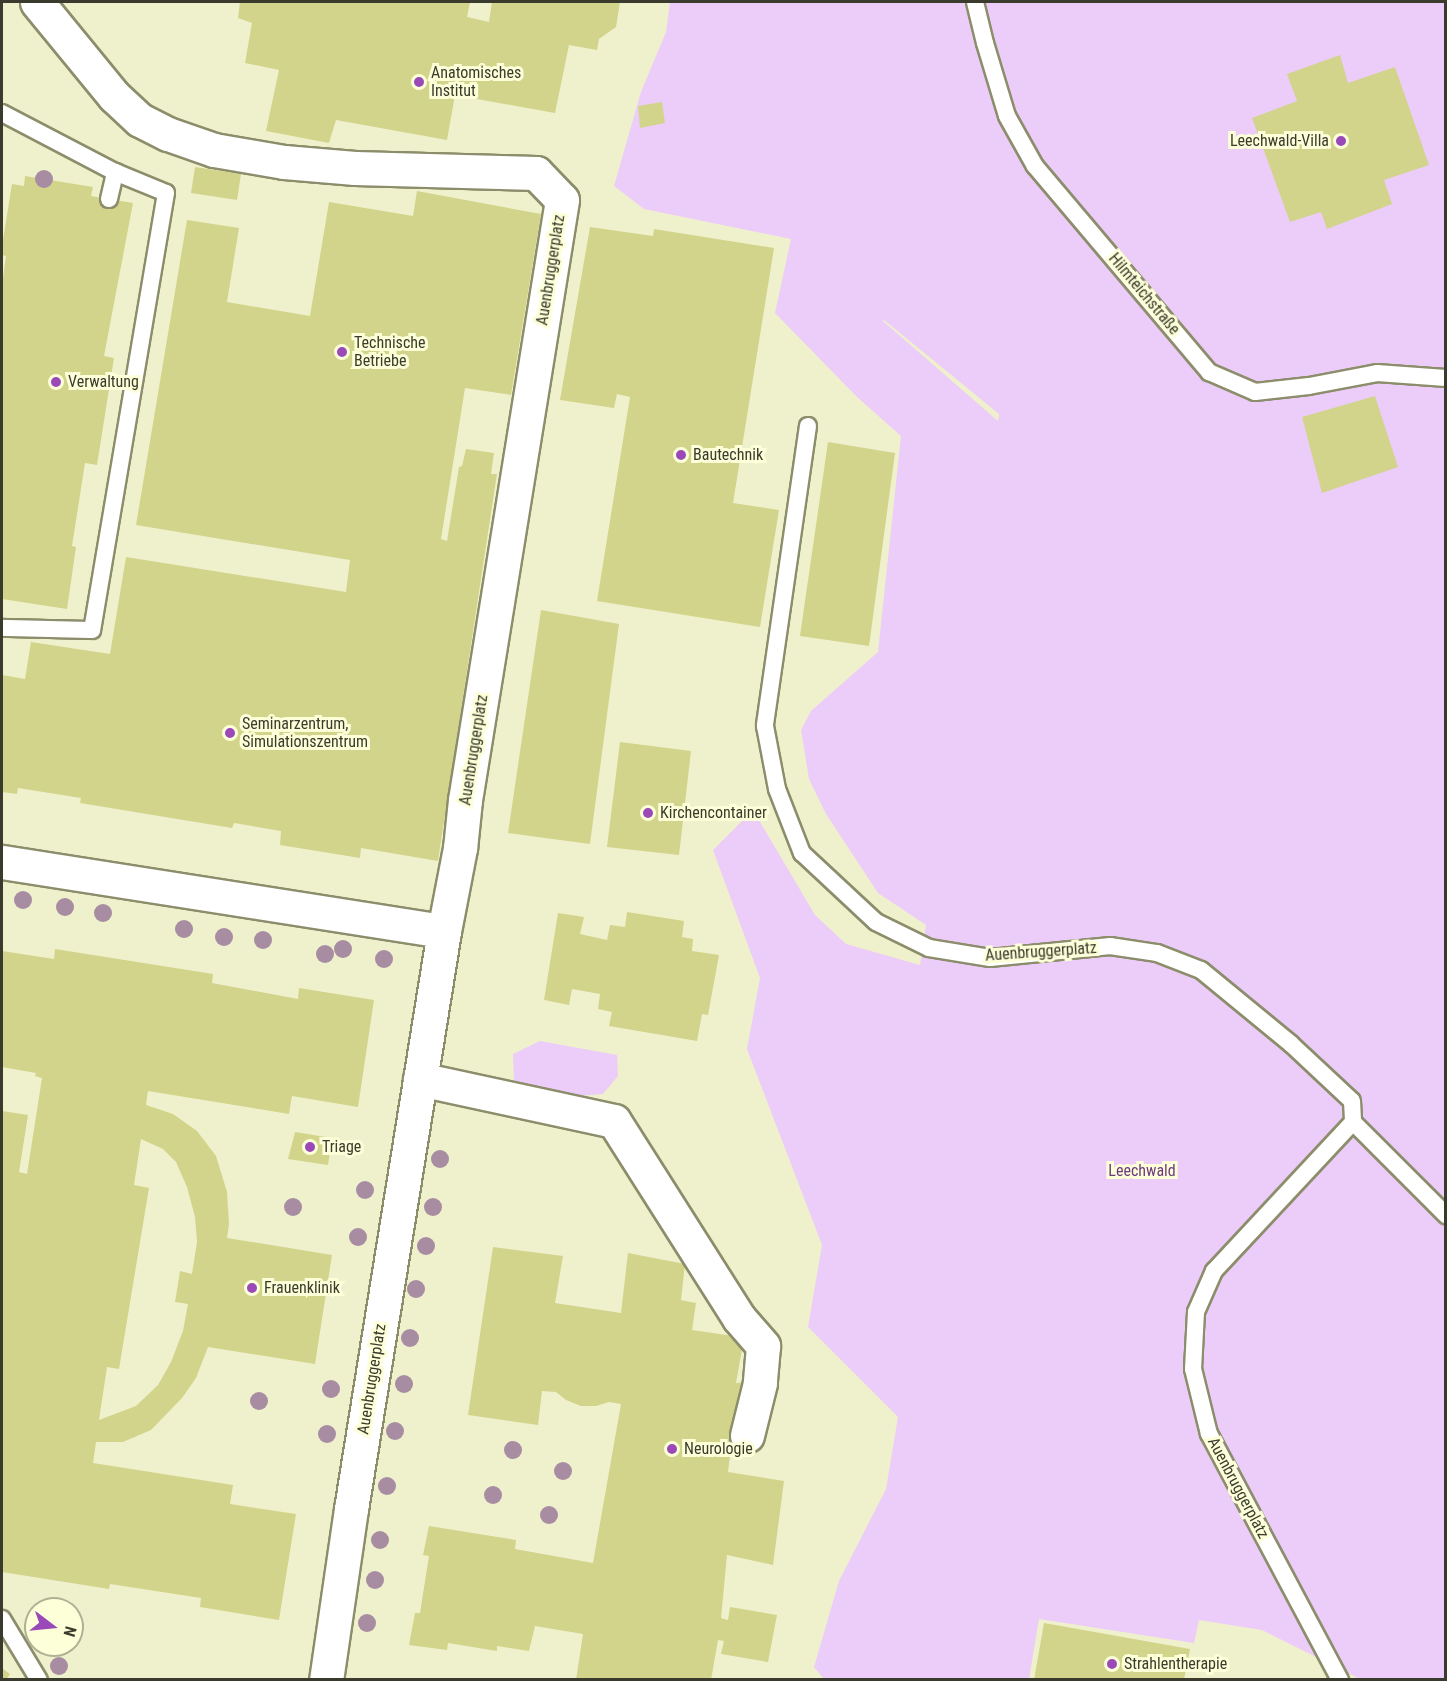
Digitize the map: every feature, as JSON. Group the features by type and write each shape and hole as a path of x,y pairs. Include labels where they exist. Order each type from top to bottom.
{"street":[{"name":"Auenbruggerplatz","path":"37,2 114,96 140,120 168,134 214,150 284,162 405,171 536,173 562,200 465,800 460,848 420,1079 326,1680"},
{"path":"2,862 444,931"},
{"path":"420,1079 614,1120 739,1318 763,1346 760,1383 747,1435"}],"lane":[{"name":"Hilmteichstraße","path":"975,2 1007,116 1035,165 1209,372 1255,392 1309,386 1377,373 1446,378"},
{"path":"2,113 115,172 166,193 92,630 2,628"},
{"path":"109,199 115,172"},
{"name":"Auenbruggerplatz","path":"808,426 765,726 777,789 802,853 876,922 929,948 990,958 1110,946 1157,953 1201,970 1273,1029 1352,1101 1353,1122 1446,1215"},
{"name":"Auenbruggerplatz","path":"1340,1680 1209,1434 1193,1369 1196,1312 1214,1271 1353,1122"},
{"path":"2,1620 39,1680"}],"green space":[{"name":"Leechwald","path":"670,2 1445,2 1445,1679 1360,1679 1262,1630 1199,1620 1194,1643 1039,1619 1029,1679 824,1679 814,1667 839,1581 886,1489 898,1417 808,1327 822,1245 747,1049 760,978 713,850 753,810 815,915 846,944 920,965 926,925 878,893 826,814 809,779 801,730 811,711 878,652 901,436 857,397 775,313 791,239 644,209 614,186 641,92 666,32","holes":["884,320 999,414 998,421 883,321"]},
{"path":"540,1041 617,1055 618,1076 603,1094 553,1098 514,1083 513,1054"}],"building":[{"name":"Anatomisches Institut","path":"240,2 470,2 467,17 489,22 492,2 620,2 616,27 599,39 597,50 569,45 555,113 455,95 447,140 336,120 329,143 266,131 279,70 245,63 252,23 238,18"},
{"name":"Leechwald-Villa","path":"1340,55 1348,83 1395,67 1429,165 1384,180 1392,204 1327,229 1321,212 1290,222 1252,118 1297,101 1287,74"},
{"path":"662,102 665,123 640,128 638,106"},
{"path":"195,167 241,174 237,200 191,193"},
{"name":"Verwaltung","path":"25,176 93,187 91,196 133,203 104,356 114,358 97,465 85,463 72,546 76,547 67,609 2,599 2,285 6,256 2,255 2,246 12,184 24,186"},
{"path":"417,191 541,214 511,395 465,388 441,539 447,541 459,467 462,466 466,449 494,453 491,474 497,474 438,861 361,848 360,858 280,845 281,831 234,823 232,828 80,803 81,798 18,788 17,794 2,792 2,675 25,679 31,642 110,654 126,557 346,592 350,560 136,525 187,220 239,228 227,302 310,316 329,202 413,216"},
{"name":"Bautechnik","path":"590,227 653,236 654,229 774,248 733,503 779,510 760,627 597,601 630,397 617,394 614,408 560,400"},
{"path":"1375,396 1398,467 1322,493 1302,417"},
{"path":"828,442 895,453 869,646 800,636"},
{"path":"541,610 619,624 590,844 508,833"},
{"name":"Kirchencontainer","path":"620,742 691,751 679,855 607,847"},
{"path":"627,912 684,921 682,937 693,939 692,951 719,955 708,1015 702,1014 697,1041 609,1026 612,1012 598,1009 600,994 572,989 569,1005 544,1000 558,913 584,917 580,934 607,940 610,925 625,927"},
{"name":"Frauenklinik","path":"55,949 213,974 212,983 298,999 299,988 374,1000 358,1107 292,1096 289,1114 148,1091 146,1105 173,1114 197,1131 216,1156 227,1192 229,1224 227,1238 332,1255 315,1364 208,1347 196,1378 182,1398 151,1430 123,1442 96,1442 93,1463 233,1485 230,1504 296,1514 279,1620 200,1607 201,1598 110,1584 109,1589 2,1572 2,1111 28,1115 19,1172 27,1174 42,1078 35,1076 36,1073 2,1067 2,951 54,959","holes":["141,1139 163,1149 176,1162 187,1187 195,1217 197,1242 192,1274 180,1271 175,1302 188,1304 183,1331 171,1362 158,1385 136,1406 99,1420 107,1367 119,1369 149,1188 134,1185"]},
{"name":"Triage","path":"295,1132 332,1138 328,1165 288,1159"},
{"name":"Neurologie","path":"493,1247 563,1256 555,1303 621,1313 628,1253 685,1264 681,1300 696,1303 692,1330 740,1337 743,1344 736,1383 748,1382 734,1423 728,1472 784,1481 773,1565 727,1555 721,1618 728,1620 730,1607 777,1615 768,1662 721,1654 724,1641 718,1640 711,1680 576,1680 583,1634 535,1626 529,1651 497,1646 497,1651 448,1643 447,1650 409,1645 415,1613 420,1613 429,1556 423,1555 429,1526 516,1540 515,1549 593,1563 621,1404 609,1402 596,1406 581,1406 566,1400 556,1392 542,1391 538,1425 468,1415"},
{"name":"Strahlentherapie","path":"1044,1623 1190,1649 1184,1680 1034,1680"},
{"path":"2,1668 10,1674 6,1680 2,1680"}],"place":[{"name":"Anatomisches Institut","path":"419,82"},
{"name":"Leechwald-Villa","path":"1341,141"},
{"name":"Technische Betriebe","path":"342,352"},
{"name":"Verwaltung","path":"56,382"},
{"name":"Bautechnik","path":"681,455"},
{"name":"Seminarzentrum, Simulationszentrum","path":"230,733"},
{"name":"Kirchencontainer","path":"648,813"},
{"name":"Triage","path":"310,1147"},
{"name":"Frauenklinik","path":"252,1288"},
{"name":"Neurologie","path":"672,1449"},
{"name":"Strahlentherapie","path":"1112,1664"}]}
